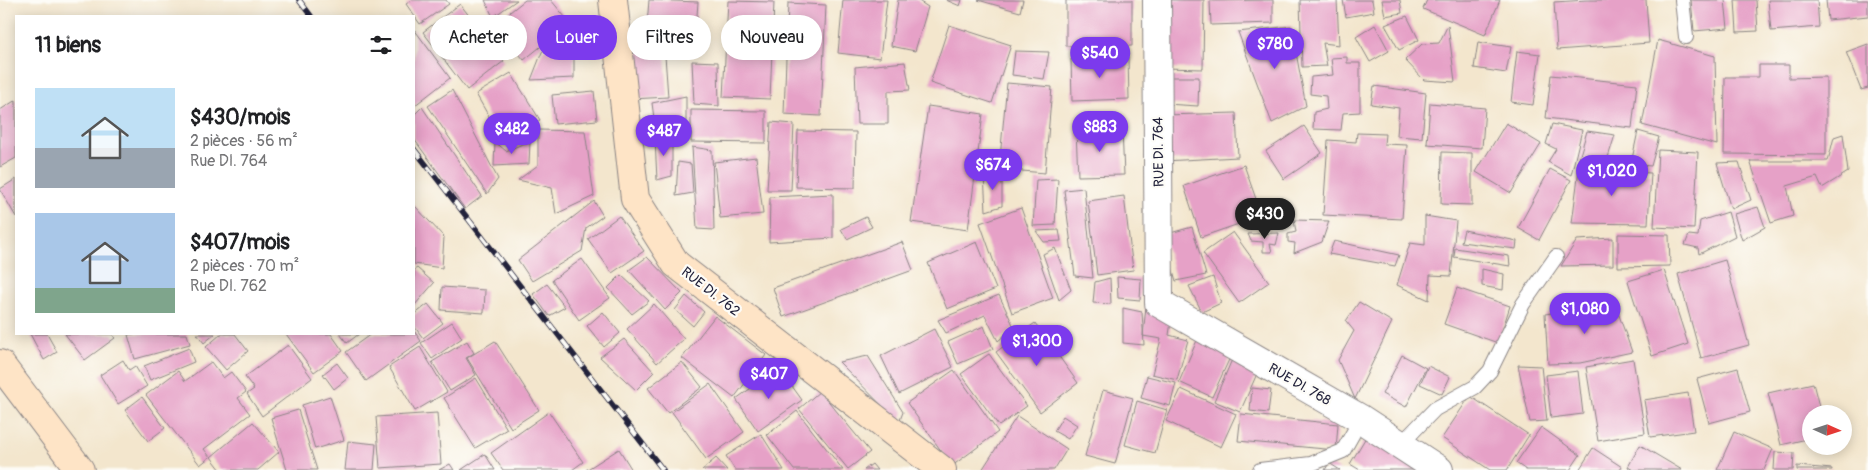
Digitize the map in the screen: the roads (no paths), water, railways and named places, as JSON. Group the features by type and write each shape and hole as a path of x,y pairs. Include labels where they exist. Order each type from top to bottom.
{"street":[{"name":"RUE DI. 762","path":"613,0 635,199 676,264 942,470"},
{"name":"RUE DI. 764","path":"1157,0 1159,304"},
{"name":"RUE DI. 768","path":"1159,304 1361,419 1439,470"},
{"path":"0,364 80,470"}],"lane":[{"path":"1682,0 1686,37"},
{"path":"1401,444 1435,408 1475,386 1490,371 1523,304 1556,257"},
{"path":"1260,470 1311,464 1343,451 1361,419"}],"railway":[{"path":"299,0 310,15"},
{"path":"415,150 663,470"}]}
